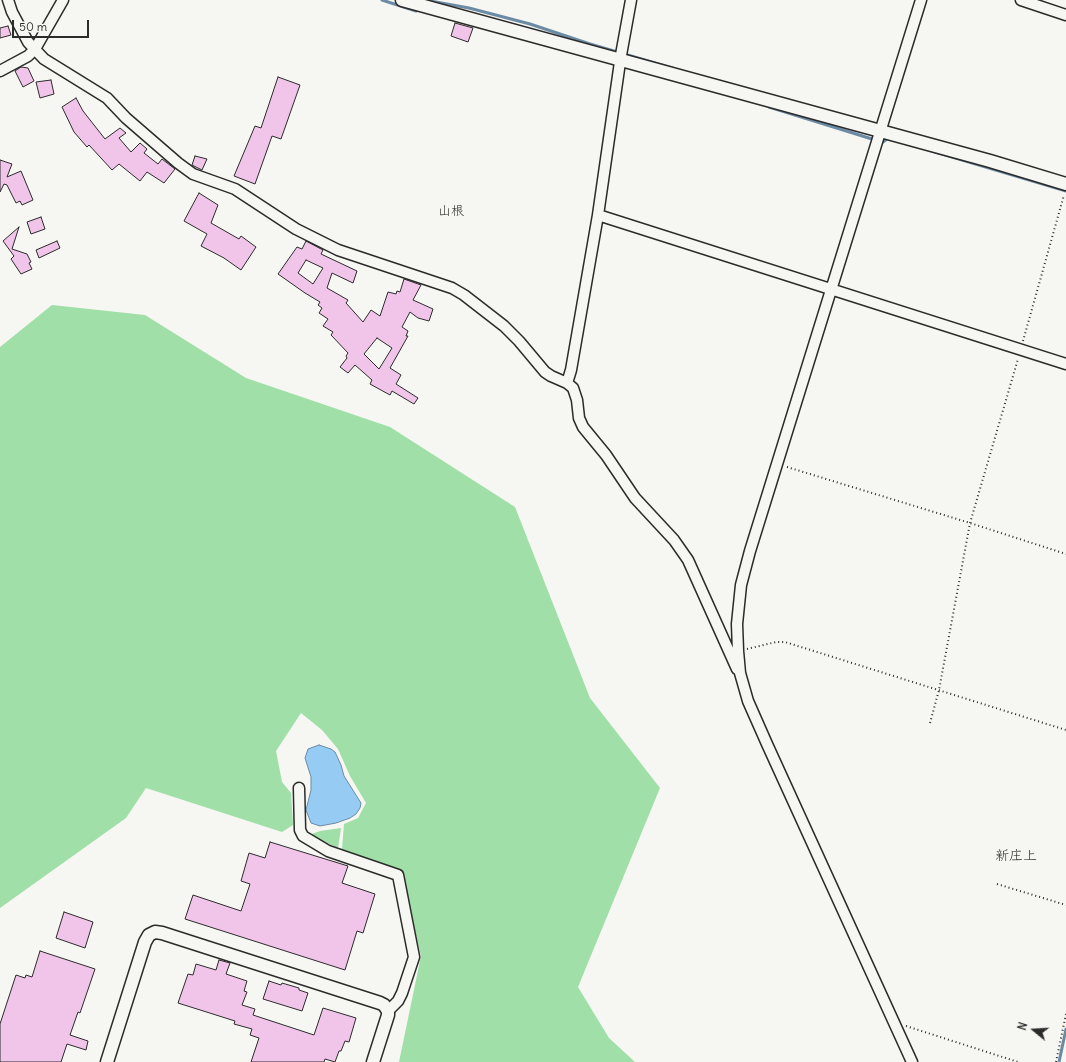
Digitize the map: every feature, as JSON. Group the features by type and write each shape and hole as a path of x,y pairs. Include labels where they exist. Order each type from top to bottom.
{"street":[{"path":"8,0 12,12 28,42 44,59 107,98 126,118 193,174 235,189 296,229 338,250 452,288 469,298 504,326 519,341 545,372 567,383 573,388 577,400 579,418 583,427 606,455 635,498 674,540 688,560 742,680"},
{"path":"0,71 28,56 35,49 63,0"},
{"path":"402,0 621,55 880,132 990,161 1065,188"},
{"path":"567,383 571,370 598,215 621,55 631,0"},
{"path":"912,1062 748,701 742,680 738,651 737,624 741,585 750,551 830,289 921,0"},
{"path":"1021,0 1066,15"},
{"path":"598,215 1066,364"},
{"path":"299,788 300,830 303,836 328,851 398,875 414,957 402,993 398,1001 388,1011 373,1062"},
{"path":"107,1062 145,942 149,935 155,932 375,1001 384,1005 388,1011"}],"path":[{"path":"930,723 939,690 970,523 1021,349 1065,188"},
{"path":"776,464 1066,554"},
{"path":"738,651 776,642 785,642 1066,730"},
{"path":"997,884 1066,905"},
{"path":"1056,1062 1066,1014"},
{"path":"894,1022 1018,1062"}],"green space":[{"path":"52,305 145,315 246,378 390,427 515,507 590,698 660,788 578,987 609,1038 635,1062 399,1062 421,956 401,872 342,849 344,824 358,818 366,803 350,776 338,749 322,730 301,713 276,751 282,782 291,793 293,825 282,832 146,788 126,818 0,908 0,347"},
{"path":"341,828 338,848 309,835 320,831"}],"water":[{"path":"319,745 335,752 344,776 361,803 356,814 350,818 336,823 320,826 311,823 306,810 311,790 311,777 305,758 308,749"}],"building":[{"path":"455,23 473,28 468,42 451,36"},
{"path":"8,26 11,35 0,38 0,28"},
{"path":"21,67 28,68 34,81 23,87 15,71"},
{"path":"278,77 300,85 281,139 272,136 255,184 234,176 255,126 261,128"},
{"path":"51,80 54,94 40,98 36,82"},
{"path":"76,98 83,111 105,139 120,128 126,133 119,138 131,152 140,143 147,149 144,153 158,164 162,159 175,169 164,183 147,172 140,181 119,164 112,170 89,145 87,147 74,132 62,107"},
{"path":"195,156 207,159 202,170 192,165"},
{"path":"0,160 12,164 7,177 21,171 33,200 22,205 20,201 16,203 7,185 4,184 0,192"},
{"path":"199,193 218,205 211,223 239,239 241,236 256,247 241,270 224,258 201,246 207,234 184,221"},
{"path":"41,217 45,229 31,234 27,222"},
{"path":"19,227 12,249 27,254 31,262 29,263 32,269 21,274 11,259 14,256 3,241"},
{"path":"57,241 60,248 39,258 36,250"},
{"path":"306,241 323,250 321,254 357,271 353,283 332,273 327,288 348,300 346,303 363,322 371,310 380,316 388,292 396,294 397,291 400,292 404,279 421,285 413,300 433,309 429,321 418,318 410,312 402,327 408,331 406,336 408,336 390,368 401,375 396,384 418,398 414,404 392,391 390,395 370,384 372,380 355,365 348,373 340,367 347,358 346,356 348,353 331,335 333,332 323,326 328,319 319,313 322,308 318,305 320,302 278,274 297,247 302,249","holes":["306,260 323,268 313,284 298,273","377,338 392,348 379,369 364,354"]},
{"path":"270,842 348,866 342,883 375,894 363,933 357,931 345,970 185,919 193,895 241,911 250,884 241,881 249,853 265,858"},
{"path":"64,912 93,922 85,948 56,938"},
{"path":"40,951 95,969 80,1013 78,1012 70,1035 88,1041 86,1050 67,1044 61,1062 0,1062 0,1024 16,975 25,978 26,975 32,977"},
{"path":"219,960 230,963 226,974 247,981 244,991 247,992 242,1005 255,1009 253,1015 314,1035 323,1008 356,1018 349,1042 345,1041 335,1062 325,1059 324,1062 251,1062 259,1038 250,1035 252,1029 234,1024 235,1021 178,1003 188,974 193,975 196,964 216,970"},
{"path":"269,981 299,988 299,990 308,993 302,1011 263,999"}],"waterway":[{"path":"382,0 416,11 417,9"},
{"path":"425,0 469,8 530,24 590,44 672,68"},
{"path":"769,107 872,139"},
{"path":"880,141 883,142 888,138 890,139"},
{"path":"932,151 1066,191"},
{"path":"1059,1062 1066,1029"}],"district":[{"name":"山根","path":"451,211"},
{"name":"新庄上","path":"1016,856"}]}
